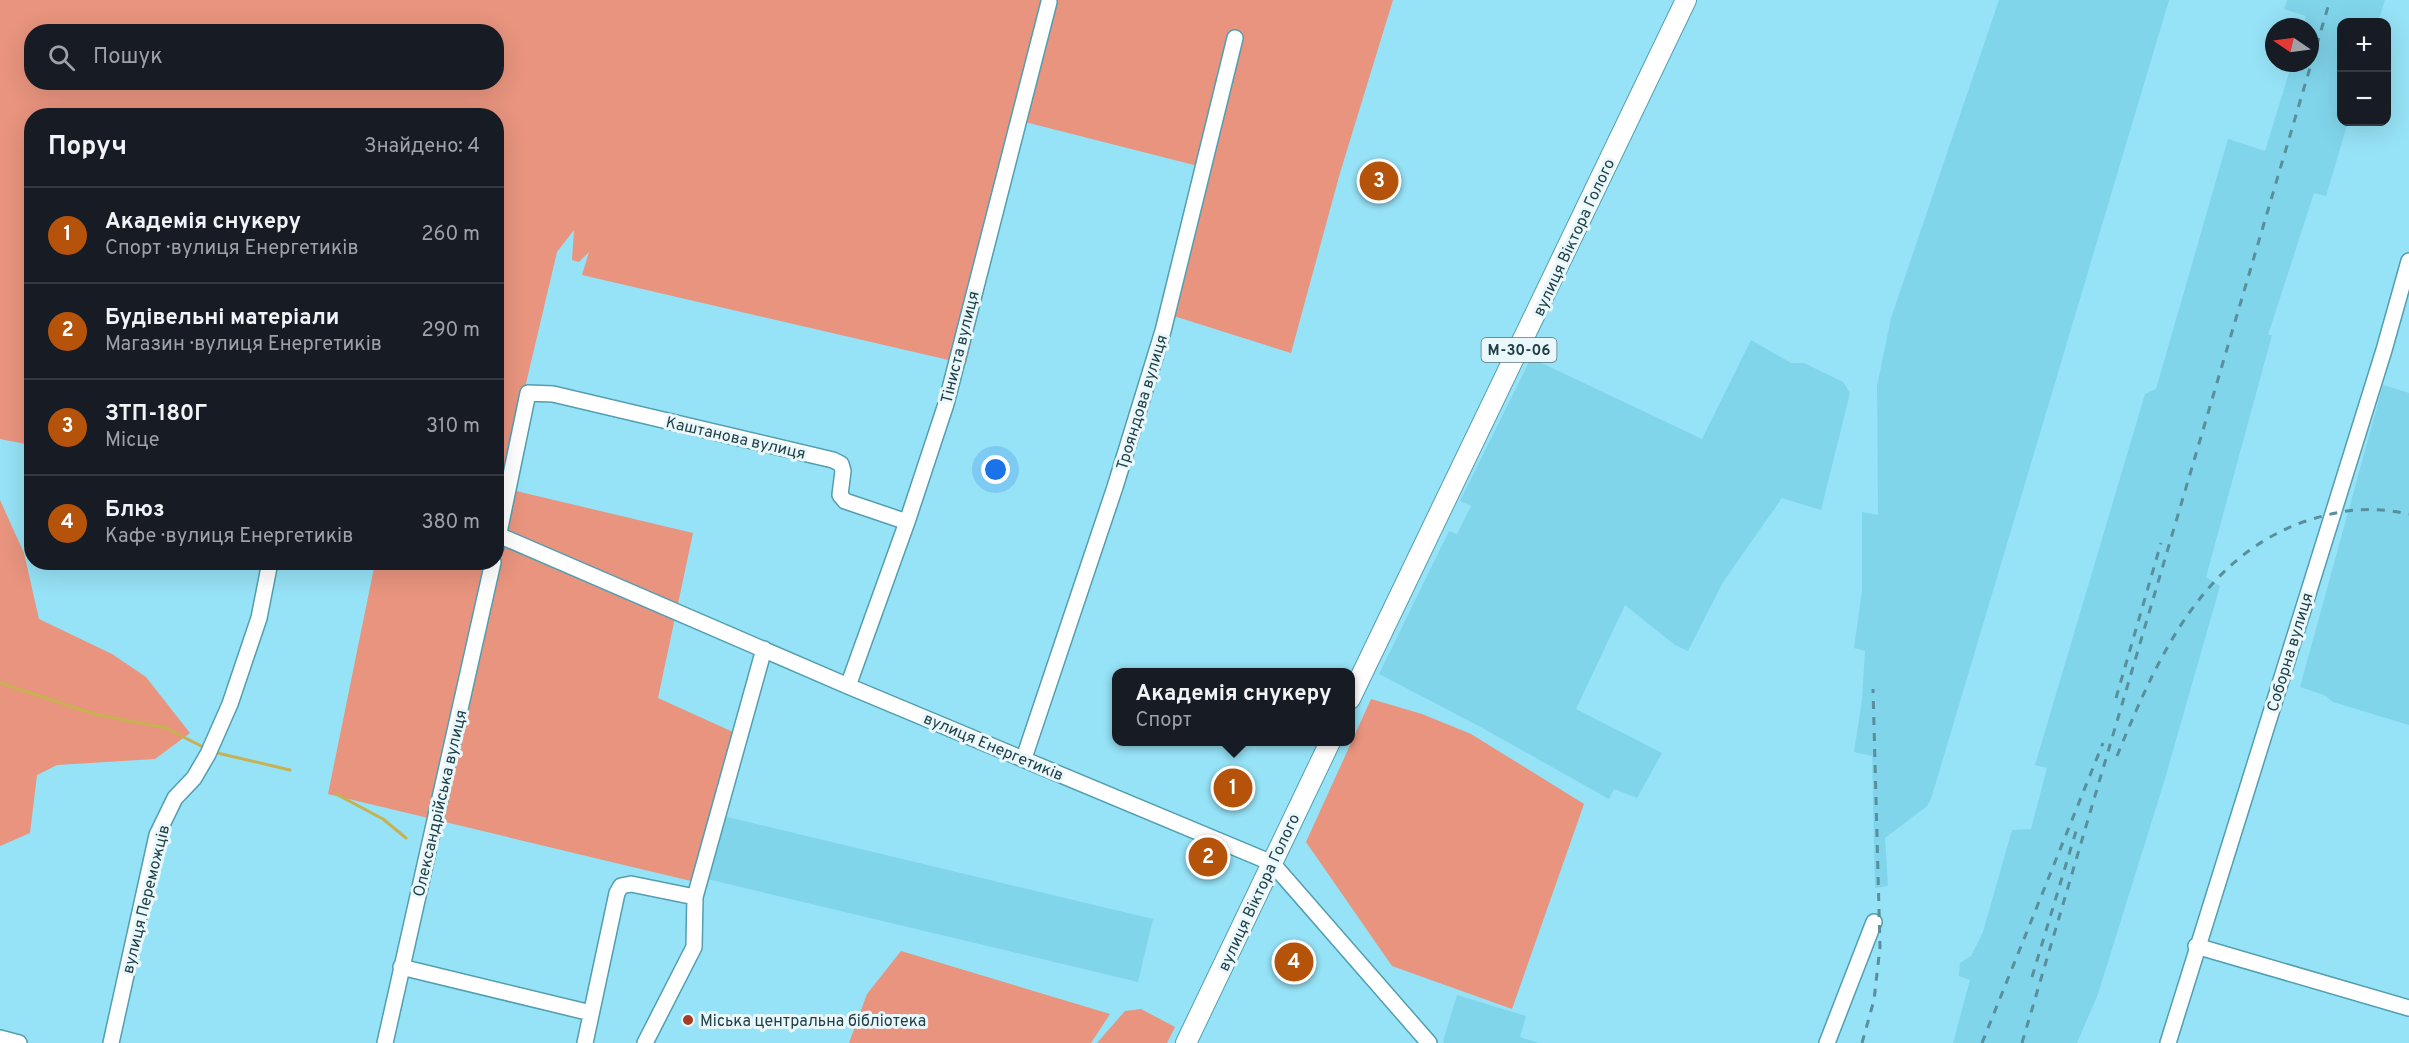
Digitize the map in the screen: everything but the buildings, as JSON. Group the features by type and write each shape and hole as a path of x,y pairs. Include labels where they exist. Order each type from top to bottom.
{"main road":[{"name":"вулиця Віктора Голого","path":"1355,689 1488,417 1686,0"},
{"name":"вулиця Віктора Голого","path":"1186,1043 1328,746"}],"street":[{"name":"Тіниста вулиця","path":"848,686 907,522 946,404 1049,2"},
{"name":"Трояндова вулиця","path":"1024,759 1115,487 1163,331 1235,38"},
{"name":"Соборна вулиця","path":"2168,1043 2196,946 2384,350 2409,261"},
{"name":"Каштанова вулиця","path":"504,502 528,393 553,394 833,460 841,464 840,495 845,501 907,522"},
{"name":"вулиця Енергетиків","path":"504,537 848,686 1272,863 1429,1043"},
{"name":"вулиця Переможців","path":"111,1043 157,835 175,798 194,778 208,754 230,704 259,618 268,570"},
{"name":"Олександрійська вулиця","path":"385,1043 492,570"},
{"path":"645,1043 691,956 696,929 695,897 764,649"},
{"path":"585,1043 617,893 621,886 632,884 695,897"},
{"path":"1827,1043 1874,922"},
{"path":"2196,946 2409,1008"},
{"path":"402,968 591,1013"},
{"path":"0,1038 19,1043"}],"shaded area":[{"path":"0,0 1393,0 1340,173 1291,353 1161,312 1198,166 1025,122 966,364 582,275 589,252 579,262 572,260 574,230 557,252 504,470 504,108 24,108 24,444 0,439"},
{"path":"1999,0 2169,0 1931,799 1927,806 1885,838 1888,886 1875,888 1872,756 1854,752 1862,700 1865,651 1854,648 1862,591 1862,512 1878,515 1877,386 1891,318"},
{"path":"2287,0 2385,0 2379,18 2337,18 2337,126 2347,126 2326,196 2314,193 2268,335 2272,335 2206,577 2220,586 2164,782 2098,994 2077,1043 1953,1043 1970,980 1959,976 1960,963 1971,956 1983,932 2012,830 2031,829 2047,768 2035,765 2145,394 2156,389 2228,139 2265,151 2289,72 2319,72 2319,18 2305,18 2306,16 2284,9"},
{"path":"1751,340 1791,363 1804,363 1843,382 1850,393 1821,510 1782,498 1723,582 1688,651 1675,645 1625,605 1576,709 1662,753 1637,798 1614,789 1609,799 1477,725 1379,674 1449,531 1457,534 1471,506 1460,501 1531,358 1702,439"},
{"path":"2383,385 2409,393 2409,725 2333,702 2324,695 2300,687"},
{"path":"504,484 516,491 693,533 658,698 733,732 726,766 691,881 328,794 374,570 504,570"},
{"path":"0,500 24,553 24,570 28,570 39,619 112,654 146,677 190,733 155,759 57,765 37,775 30,833 0,846"},
{"path":"1371,699 1422,714 1471,734 1584,804 1512,1009 1392,966 1306,842 1350,746 1355,746 1355,734"},
{"path":"723,816 1153,919 1138,982 707,879"},
{"path":"901,951 1110,1014 1091,1043 849,1043 867,994"},
{"path":"1457,995 1526,1016 1520,1037 1539,1043 1444,1043"},
{"path":"1141,1009 1175,1027 1167,1043 1097,1043 1125,1011"}],"waterway":[{"path":"0,683 94,714 166,728 205,748"},
{"path":"213,752 290,770"},
{"path":"336,794 383,819 406,838"}],"railway":[{"path":"2022,1043 2330,0"},
{"path":"2117,756 2166,649 2210,586 2238,560 2269,538 2319,517 2357,510 2382,510 2409,514"},
{"path":"2116,698 2161,543"},
{"path":"1862,1043 1874,1000 1880,947 1873,689"},
{"path":"1982,1043 2103,743"},
{"path":"2032,977 2077,828"}],"place":[{"name":"ЗТП-180Г","path":"1379,181"},
{"name":"Академія снукеру","path":"1233,788"},
{"name":"Будівельні матеріали","path":"1208,857"},
{"name":"Блюз","path":"1294,962"},
{"name":"Міська центральна бібліотека","path":"688,1020"}]}
